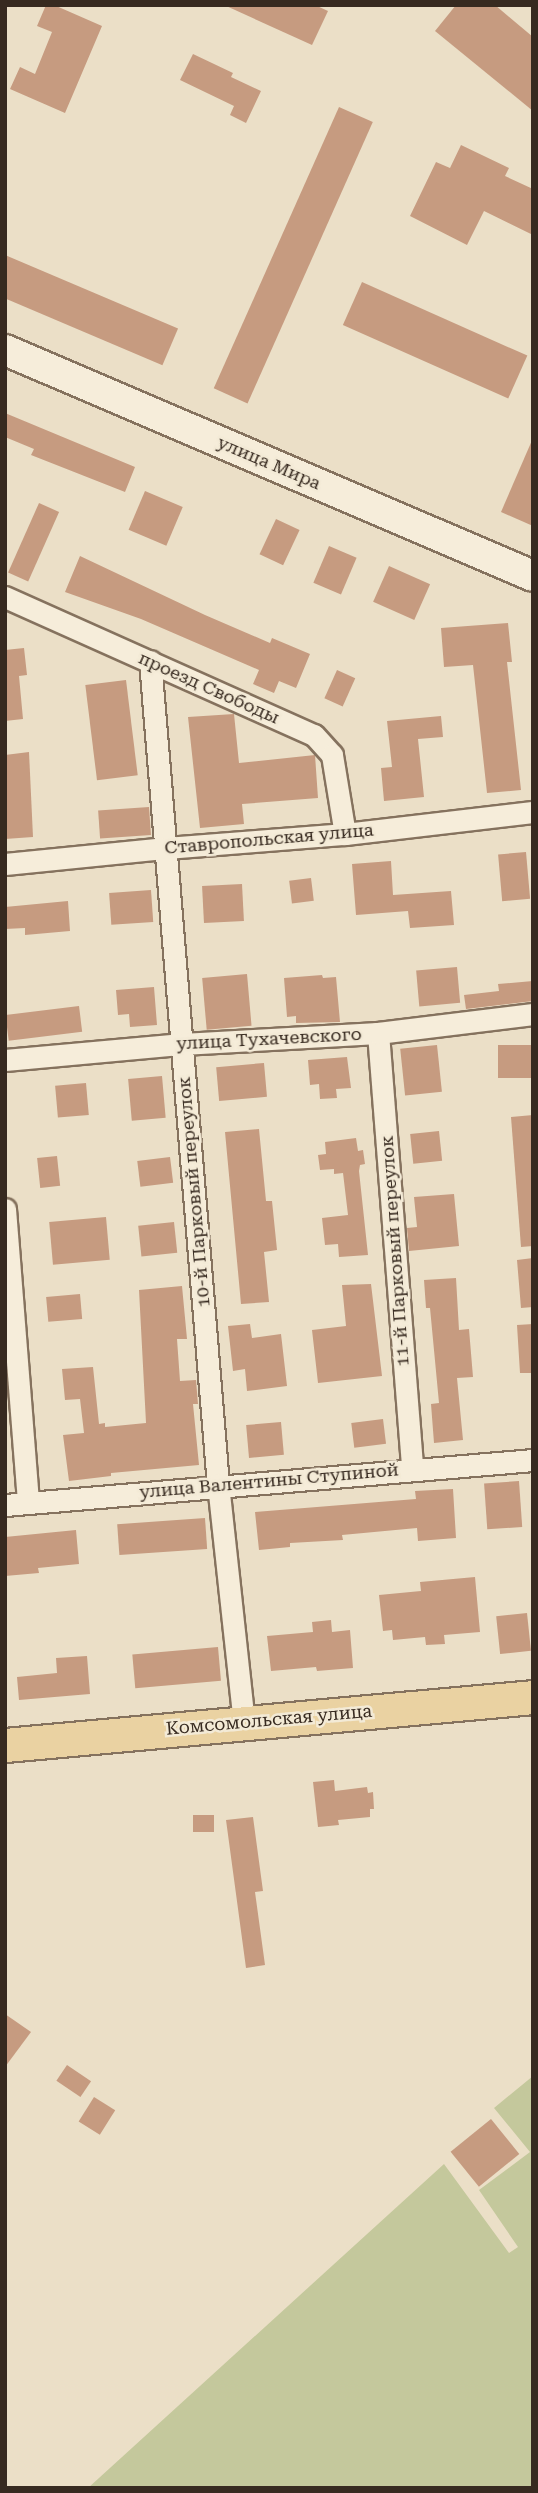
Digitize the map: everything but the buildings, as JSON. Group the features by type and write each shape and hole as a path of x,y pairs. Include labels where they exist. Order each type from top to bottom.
{"main road":[{"name":"улица Мира","path":"5,350 533,576"},
{"name":"Комсомольская улица","path":"6,1745 533,1697"}],"street":[{"name":"проезд Свободы","path":"5,597 314,734 332,755 345,834"},
{"name":"10-й Парковый переулок","path":"150,662 218,1484 244,1722"},
{"name":"Ставропольская улица","path":"5,864 345,834 533,812"},
{"name":"улица Тухачевского","path":"5,1060 182,1044 378,1033 533,1014"},
{"name":"11-й Парковый переулок","path":"378,1033 412,1469"},
{"path":"5,1209 28,1502"},
{"name":"улица Валентины Ступиной","path":"5,1505 218,1484 533,1460"}],"green space":[{"path":"533,2076 533,2488 88,2488 444,2164 509,2253 518,2247 479,2190 530,2152 494,2108"}]}
